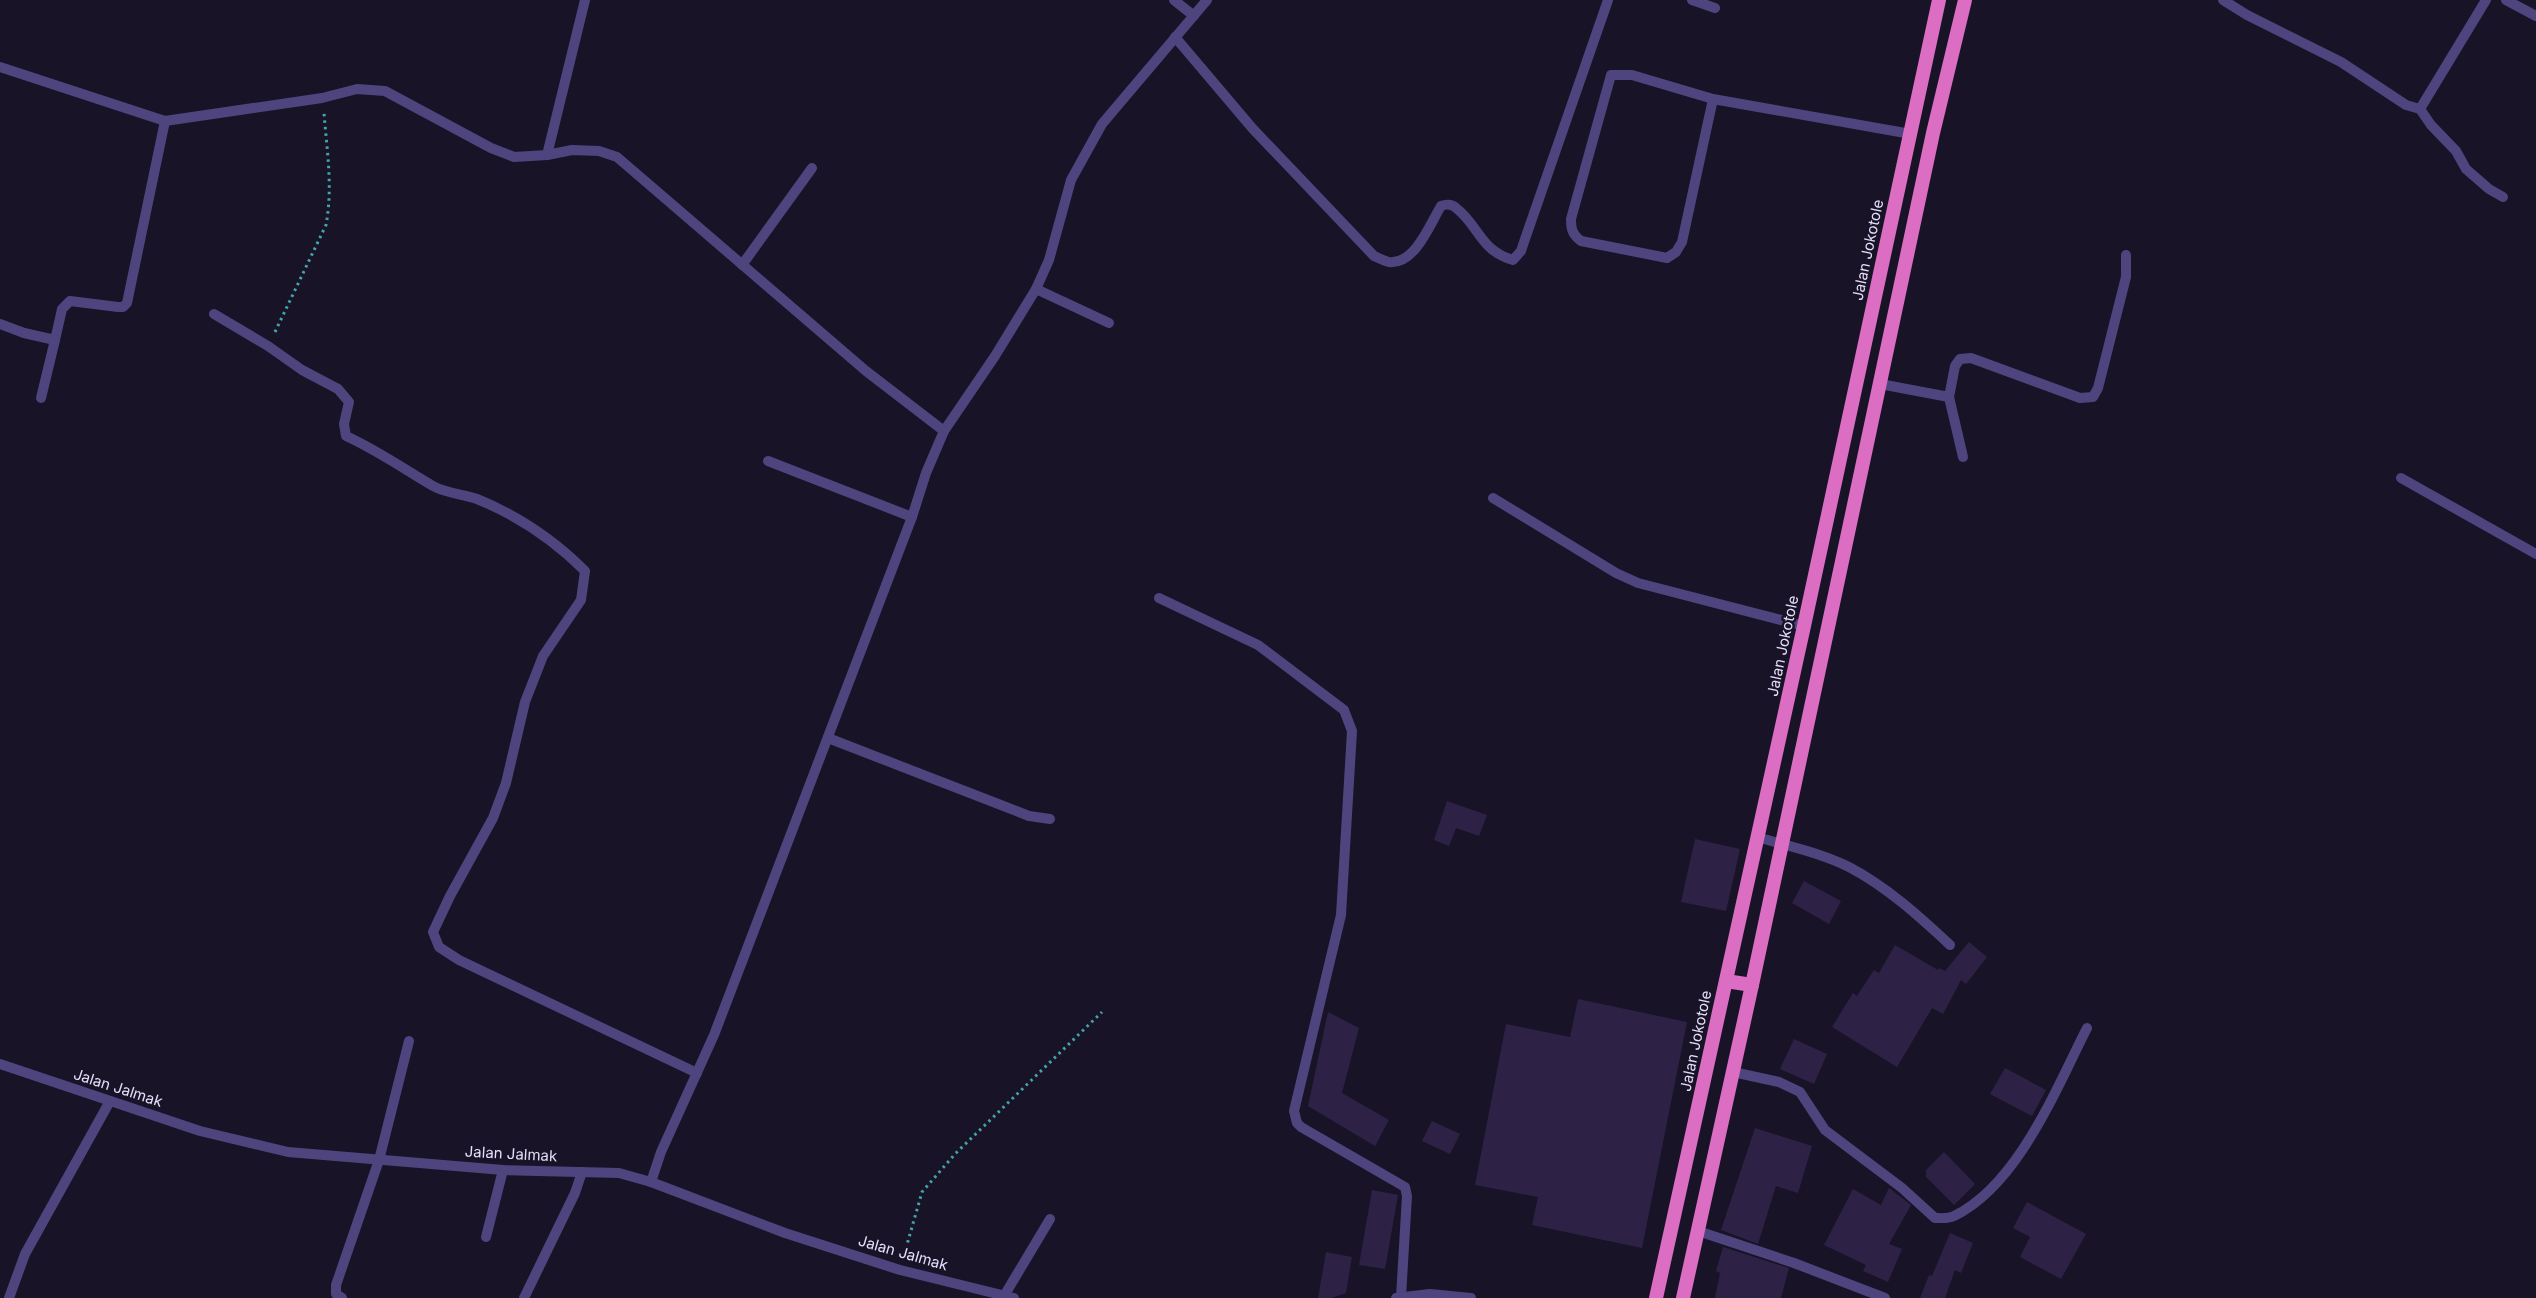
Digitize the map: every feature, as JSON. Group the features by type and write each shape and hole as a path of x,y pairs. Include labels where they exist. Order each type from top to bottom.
{"highway":[{"name":"Jalan Jokotole","path":"1656,1298 1939,0"},
{"path":"1683,1298 1752,985 1934,133 1965,0"},
{"path":"1726,981 1752,985"}],"street":[{"path":"547,155 585,0"},
{"path":"1174,0 1194,16"},
{"path":"651,1182 714,1035 912,517 926,473 944,431 995,356 1036,289 1049,260 1071,180 1102,124 1207,0"},
{"path":"1175,37 1253,129 1374,256 1387,262 1398,261 1412,253 1441,206 1447,204 1456,208 1485,244 1503,257 1513,260 1521,251 1608,0"},
{"path":"1692,0 1715,8"},
{"path":"2223,0 2247,15 2341,62 2406,105 2420,109 2431,125 2456,151 2466,169 2489,189 2503,197"},
{"path":"2420,109 2486,0"},
{"path":"2506,0 2536,16"},
{"path":"0,67 165,121 322,98 357,89 385,91 490,148 514,157 547,155 572,150 599,151 617,157 866,371 944,431"},
{"path":"1714,99 1682,242 1676,252 1667,258 1581,241 1575,237 1571,230 1571,219 1610,75 1632,75 1714,99 1911,134"},
{"path":"41,398 62,309 70,301 118,307 123,307 126,303 165,121"},
{"path":"742,265 812,168"},
{"path":"1963,457 1949,396 1955,366 1960,359 1971,358 2080,398 2093,397 2098,388 2126,277 2126,255"},
{"path":"1036,289 1109,323"},
{"path":"214,314 268,346 302,370 338,390 349,402 344,424 346,436 435,487 468,495 533,526 563,548 585,570 581,600 543,656 525,702 506,783 493,818 450,896 433,932 439,947 459,960 697,1073"},
{"path":"0,324 55,340"},
{"path":"1880,384 1949,396"},
{"path":"768,461 912,517"},
{"path":"2401,478 2536,554"},
{"path":"1493,498 1632,581 1804,626"},
{"path":"1159,598 1258,644 1344,710 1348,717 1352,731 1341,915 1294,1111 1297,1123 1301,1127 1405,1187 1407,1196 1399,1298 1430,1294 1472,1298"},
{"path":"828,738 1029,816 1050,819"},
{"path":"1757,837 1849,867 1906,904 1950,945"},
{"path":"1733,1072 1779,1082 1800,1092 1826,1130 1902,1188 1935,1218 1952,1217 1979,1198 2008,1170 2033,1133 2087,1028"},
{"path":"342,1298 336,1294 336,1285 379,1160 409,1041"},
{"name":"Jalan Jalmak","path":"0,1064 200,1131 288,1152 503,1170 619,1173 651,1182 785,1233 900,1270 1009,1297"},
{"path":"9,1298 25,1254 110,1101"},
{"path":"486,1237 503,1170"},
{"path":"524,1298 575,1192 582,1172"},
{"path":"1009,1297 1050,1219"},
{"path":"1698,1232 1794,1262 1885,1298"}],"path":[{"path":"268,346 326,225 330,206 330,171 322,98"},
{"path":"900,1270 922,1192 955,1154 1102,1012"}],"building":[{"path":"1447,801 1487,815 1479,836 1456,828 1449,846 1434,840"},
{"path":"1695,839 1740,849 1726,911 1681,902"},
{"path":"1804,881 1841,901 1829,924 1792,903"},
{"path":"1969,942 1987,957 1966,984 1961,980 1943,1014 1932,1008 1897,1067 1832,1027 1853,993 1857,996 1874,970 1879,973 1895,945 1938,970 1939,968 1945,971"},
{"path":"1578,999 1687,1022 1642,1248 1532,1225 1538,1197 1475,1185 1506,1024 1570,1037"},
{"path":"1328,1012 1359,1028 1342,1093 1389,1120 1375,1146 1308,1106"},
{"path":"1794,1039 1827,1054 1814,1084 1780,1069"},
{"path":"2005,1068 2046,1090 2032,1116 1990,1094"},
{"path":"1432,1121 1460,1134 1450,1154 1422,1141"},
{"path":"1755,1128 1812,1146 1798,1193 1776,1186 1758,1244 1721,1230"},
{"path":"1944,1152 1975,1184 1954,1205 1926,1177 1926,1170"},
{"path":"1889,1188 1911,1205 1889,1244 1902,1249 1888,1282 1863,1271 1866,1265 1824,1245 1853,1189 1881,1205"},
{"path":"1372,1190 1398,1195 1385,1269 1359,1265"},
{"path":"2027,1202 2086,1234 2061,1279 2020,1257 2030,1237 2013,1228"},
{"path":"1950,1233 1973,1243 1961,1273 1955,1270 1945,1298 1920,1298 1929,1275 1932,1276"},
{"path":"1723,1247 1789,1268 1781,1298 1715,1298 1720,1273 1716,1271"},
{"path":"1326,1252 1352,1257 1346,1293 1331,1298 1318,1298"}]}
